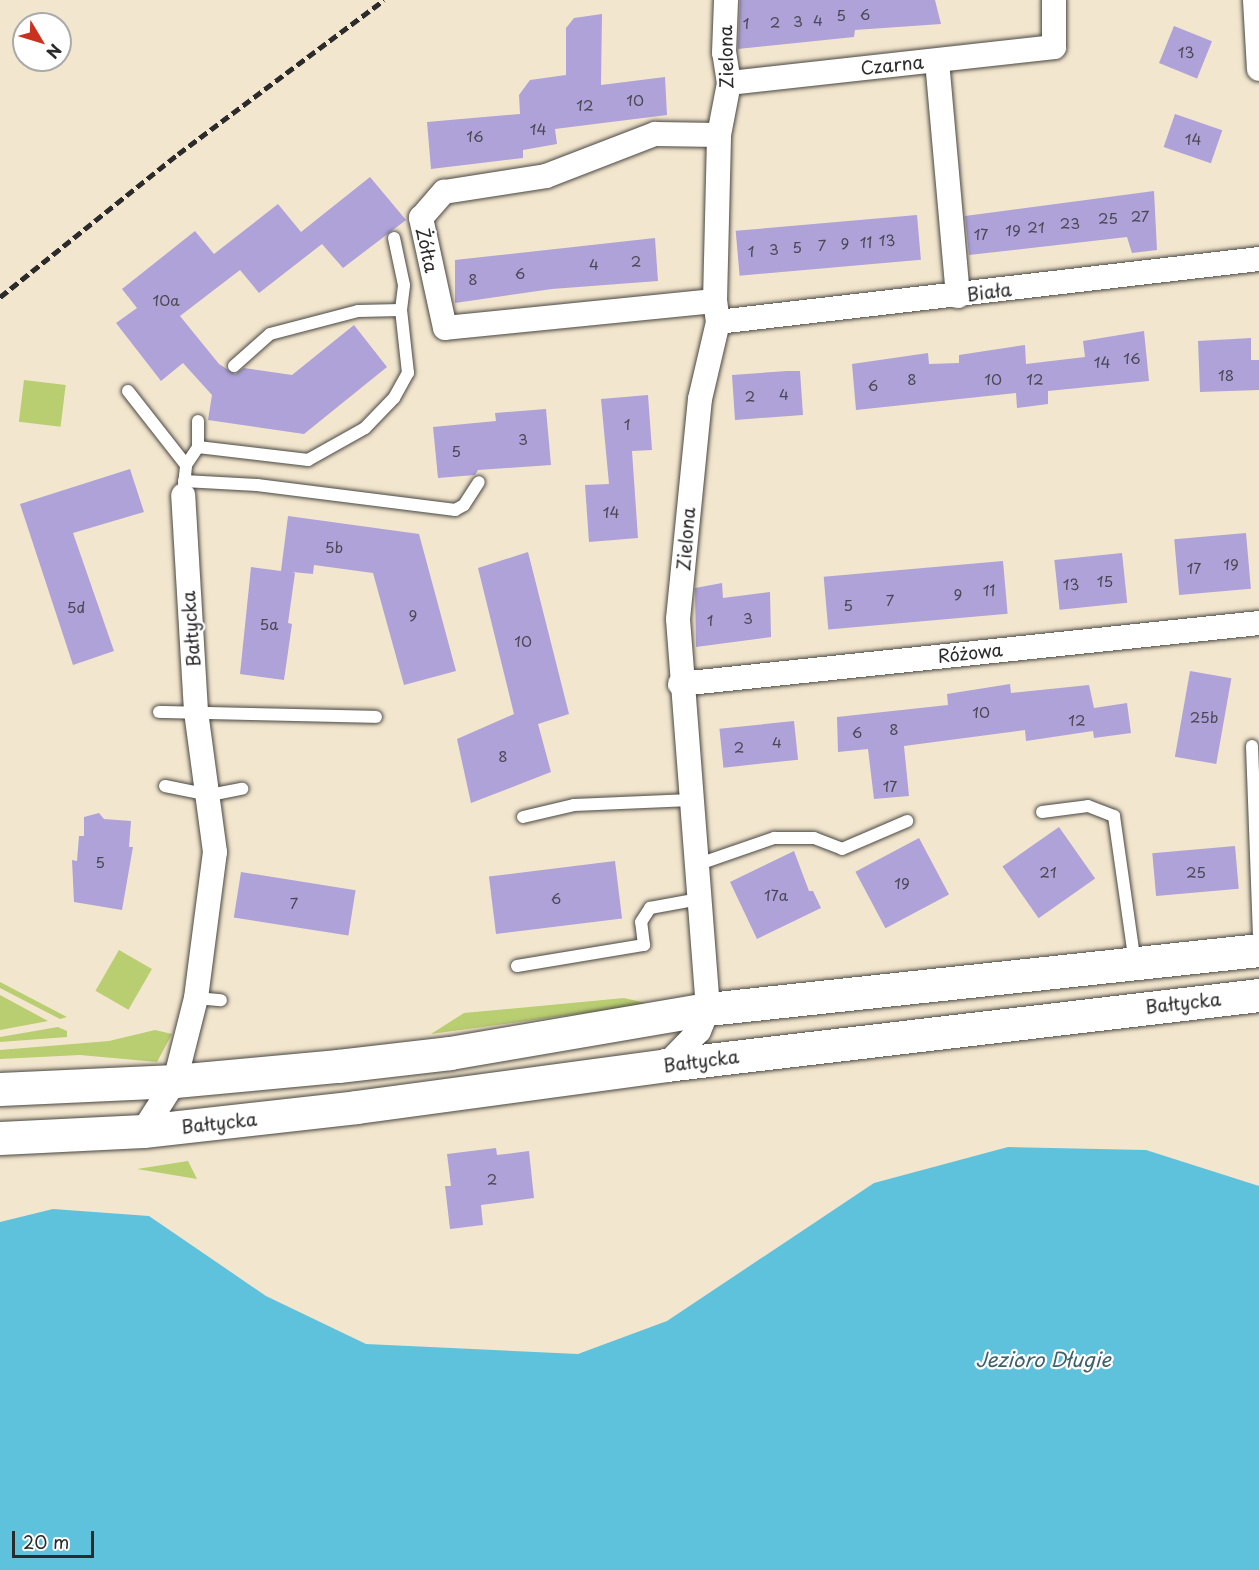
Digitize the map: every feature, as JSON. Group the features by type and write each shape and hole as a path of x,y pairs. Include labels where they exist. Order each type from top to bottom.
{"main road":[{"path":"0,1089 175,1081 450,1053 708,1009 1136,965 1259,950"},
{"name":"Bałtycka","path":"0,1138 143,1131 666,1065 1259,995"}],"street":[{"name":"Zielona","path":"708,1009 680,684 678,619 699,399 716,312 719,135 729,82 724,53 726,0"},
{"name":"Czarna","path":"729,82 1054,47 1054,0"},
{"path":"1255,0 1259,69"},
{"path":"937,61 958,296"},
{"name":"Żółta","path":"716,312 445,328 421,218 444,192 546,176 655,134 719,135"},
{"name":"Biała","path":"716,312 958,296 1259,259"},
{"name":"Bałtycka","path":"143,1131 175,1081 196,998 215,852 210,795 196,711 184,488"},
{"name":"Różowa","path":"680,684 1259,623"},
{"path":"666,1065 699,1032 708,1009"}],"lane":[{"path":"198,447 308,460 365,428 394,398 408,373 401,310 404,285 394,238"},
{"path":"234,366 270,334 358,312 401,310"},
{"path":"128,391 186,465"},
{"path":"198,421 198,447 186,465 184,488 454,510 464,505 479,482"},
{"path":"159,712 196,711 376,717"},
{"path":"1252,746 1259,934"},
{"path":"165,786 210,795 242,789"},
{"path":"524,818 574,805 691,800"},
{"path":"1041,812 1088,806 1114,816 1136,965"},
{"path":"696,865 774,838 814,838 842,849 907,821"},
{"path":"517,966 644,945 641,922 650,908 699,899"},
{"path":"196,998 221,1000"}],"green space":[{"path":"24,380 66,385 61,427 19,422"},
{"path":"119,950 152,969 128,1010 96,991"},
{"path":"0,982 67,1017 60,1019 0,988"},
{"path":"0,995 48,1021 0,1030"},
{"path":"624,998 650,1004 431,1034 464,1013"},
{"path":"58,1027 67,1031 67,1037 0,1042 0,1037"},
{"path":"155,1030 172,1034 157,1062 80,1055 0,1059 0,1050 109,1041"},
{"path":"188,1161 197,1179 137,1169"}],"water":[{"name":"Jezioro Długie","path":"1008,1147 1146,1150 1259,1186 1259,1570 0,1570 0,1222 53,1209 149,1216 266,1296 366,1344 578,1354 667,1321 874,1183"}],"building":[{"path":"740,0 935,0 941,24 855,30 854,37 738,49"},
{"path":"602,14 601,85 665,77 667,115 555,129 557,144 523,150 523,158 431,169 427,122 520,114 519,95 530,80 566,75 566,28 574,18"},
{"path":"1174,26 1212,41 1197,78 1159,63"},
{"path":"1175,114 1222,130 1211,163 1164,147"},
{"path":"370,177 406,220 343,268 322,244 259,293 240,270 180,316 219,364 235,374 244,368 292,375 354,325 387,367 304,434 208,420 212,395 183,363 161,381 116,323 137,308 122,289 195,231 214,254 278,204 301,232"},
{"path":"1154,191 1157,250 1132,253 1127,237 969,255 965,216"},
{"path":"917,215 921,260 740,276 736,231"},
{"path":"655,238 658,281 552,289 455,303 455,260"},
{"path":"1144,331 1149,381 1048,391 1048,404 1017,408 1016,393 856,410 852,364 928,353 929,364 959,363 959,355 1025,345 1026,364 1085,357 1083,341"},
{"path":"1251,338 1251,360 1259,360 1259,390 1200,392 1198,341"},
{"path":"800,371 803,415 735,420 732,375"},
{"path":"648,395 652,450 632,451 638,538 589,542 585,485 609,484 601,399"},
{"path":"546,409 551,465 478,470 475,475 438,478 433,427 496,421 495,413"},
{"path":"130,469 144,512 73,533 114,651 73,665 20,504"},
{"path":"288,516 419,534 456,671 404,685 373,573 314,565 313,574 292,572 295,573 288,623 292,624 284,680 240,674 251,567 281,571"},
{"path":"1246,533 1251,589 1179,595 1174,539"},
{"path":"528,552 569,714 538,724 551,772 471,803 457,739 514,714 478,568"},
{"path":"1122,553 1127,603 1060,610 1054,560"},
{"path":"1003,561 1008,614 828,629 824,577"},
{"path":"722,583 723,598 770,592 771,637 696,647 695,588"},
{"path":"1190,671 1231,678 1216,764 1175,757"},
{"path":"1010,684 1011,693 1089,685 1094,708 1127,703 1131,733 1094,738 1093,731 1026,741 1025,730 904,746 909,796 874,799 868,749 838,752 837,717 948,705 947,694"},
{"path":"794,721 798,760 723,768 719,729"},
{"path":"99,813 104,819 131,821 129,847 133,847 122,910 74,902 72,860 77,861 79,836 84,836 84,817"},
{"path":"1059,827 1095,879 1039,918 1002,867"},
{"path":"919,838 949,895 885,928 855,872"},
{"path":"1235,846 1239,889 1156,896 1152,853"},
{"path":"794,851 809,891 813,891 821,908 757,939 730,882"},
{"path":"615,861 622,919 496,934 489,876"},
{"path":"241,872 356,890 348,936 234,917"},
{"path":"496,1148 497,1155 529,1151 534,1198 481,1205 483,1225 450,1229 445,1186 451,1186 447,1154"}],"railway":[{"path":"0,297 178,154 384,0"}]}
